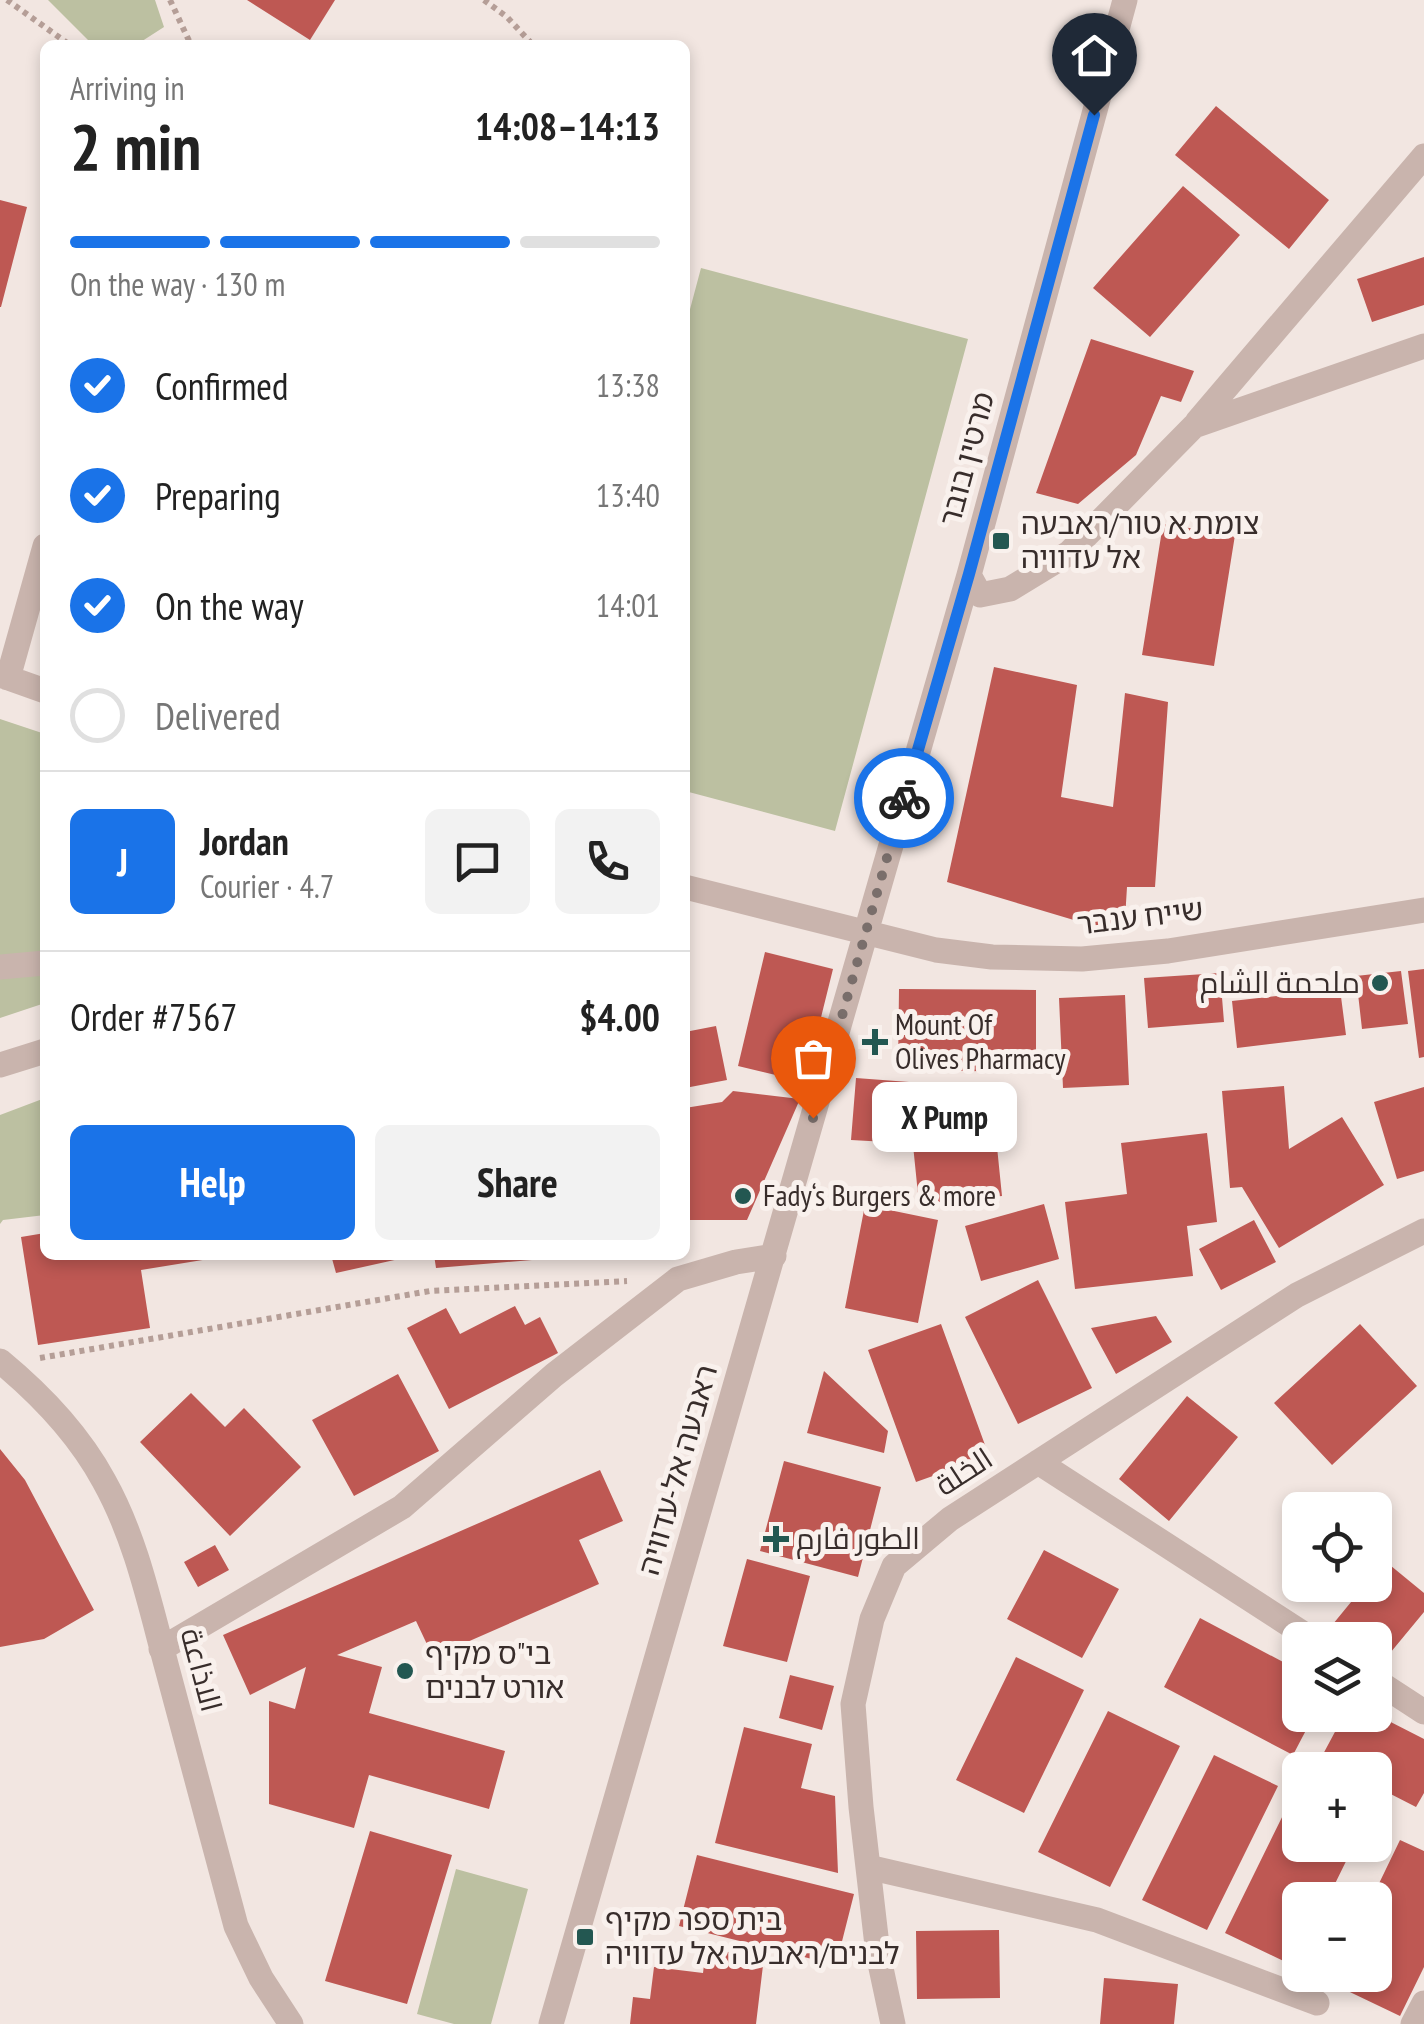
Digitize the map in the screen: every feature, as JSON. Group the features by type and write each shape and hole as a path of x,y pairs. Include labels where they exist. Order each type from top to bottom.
{"street":[{"name":"מרטין בובר","path":"864,933 969,574 1125,0"},
{"path":"969,574 980,594 1010,589 1069,553 1194,426 1424,156"},
{"path":"1194,426 1424,346"},
{"path":"40,562 4,676 40,689"},
{"name":"שייח ענבר","path":"690,888 936,950 1082,959 1168,950 1424,910"},
{"name":"ראבעה אל-עדוויה","path":"551,2024 864,933"},
{"path":"0,967 40,963"},
{"path":"0,1064 40,1052"},
{"name":"الخلة","path":"893,2024 878,1954 853,1704 872,1619 894,1566 950,1519 1297,1295 1424,1231"},
{"path":"162,1649 402,1506 554,1375 678,1278 774,1256"},
{"name":"الاذاعة","path":"0,1360 69,1431 102,1478 122,1516 236,1926 261,1978 291,2024"},
{"path":"1038,1462 1285,1622"},
{"path":"1392,1691 1424,1712"},
{"path":"868,1868 1098,1920 1316,2003"},
{"path":"1414,2024 1424,2003"}],"path":[{"path":"6,0 63,40"},
{"path":"170,0 189,40"},
{"path":"484,0 508,17 528,40"},
{"path":"37,1358 430,1291 678,1278"}],"green space":[{"path":"48,0 155,0 164,27 144,40 88,40"},
{"path":"701,268 968,339 835,831 690,792 690,309"},
{"path":"0,719 40,732 40,1005 0,1018"},
{"path":"40,1100 40,1216 3,1220 0,1224 0,1115"},
{"path":"456,1869 528,1889 491,2024 454,2024 417,2014"}],"building":[{"path":"247,0 335,0 310,40"},
{"path":"1216,106 1329,200 1289,249 1175,155"},
{"path":"1183,186 1240,235 1150,337 1093,288"},
{"path":"0,200 27,207 1,307 0,307"},
{"path":"1424,257 1424,305 1372,322 1357,279"},
{"path":"1091,339 1194,371 1181,402 1161,396 1136,455 1078,504 1036,493"},
{"path":"1163,524 1235,535 1214,666 1142,655"},
{"path":"994,667 1077,685 1061,797 1113,807 1125,693 1168,702 1155,887 1127,887 1124,935 947,882"},
{"path":"765,952 833,969 805,1082 738,1066"},
{"path":"1424,969 1424,1057 1419,1058 1408,971"},
{"path":"1401,971 1408,1024 1362,1029 1356,976"},
{"path":"1220,973 1224,1022 1148,1028 1144,978"},
{"path":"899,989 1036,990 1036,1072 898,1070"},
{"path":"1340,989 1346,1035 1237,1048 1232,1001"},
{"path":"1125,995 1129,1085 1063,1088 1059,998"},
{"path":"716,1026 727,1080 690,1087 690,1031"},
{"path":"856,1078 909,1082 905,1143 851,1140"},
{"path":"1284,1086 1289,1149 1342,1117 1384,1185 1279,1248 1242,1187 1230,1188 1222,1091"},
{"path":"1424,1087 1424,1171 1397,1179 1374,1102"},
{"path":"733,1091 800,1099 747,1220 690,1220 690,1107 722,1102"},
{"path":"1207,1133 1217,1222 1187,1226 1193,1276 1075,1289 1065,1202 1127,1194 1121,1143"},
{"path":"996,1137 1002,1196 919,1204 913,1145"},
{"path":"1044,1204 1059,1259 981,1281 965,1226"},
{"path":"865,1205 938,1220 918,1323 845,1308"},
{"path":"1254,1220 1276,1262 1221,1290 1199,1249"},
{"path":"40,1234 40,1260 203,1260 141,1270 150,1328 38,1345 21,1237"},
{"path":"332,1260 394,1260 336,1273"},
{"path":"435,1260 532,1260 436,1268"},
{"path":"1038,1280 1092,1388 1018,1424 965,1317"},
{"path":"515,1306 525,1325 540,1317 558,1353 449,1409 407,1328 446,1308 460,1334"},
{"path":"1156,1316 1172,1342 1116,1374 1091,1328"},
{"path":"941,1324 989,1456 916,1482 868,1350"},
{"path":"1360,1324 1417,1386 1332,1465 1274,1403"},
{"path":"824,1371 888,1431 884,1453 807,1433"},
{"path":"398,1374 439,1451 354,1496 312,1420"},
{"path":"191,1393 225,1427 244,1408 301,1467 230,1536 140,1442"},
{"path":"1187,1396 1238,1437 1169,1521 1119,1479"},
{"path":"0,1449 25,1480 94,1610 44,1639 0,1647"},
{"path":"784,1461 881,1487 858,1577 760,1551"},
{"path":"600,1470 623,1521 579,1540 599,1584 433,1657 416,1621 337,1655 382,1667 369,1713 505,1751 489,1809 369,1775 354,1828 269,1804 269,1701 295,1709 306,1667 250,1695 223,1635"},
{"path":"215,1545 229,1570 198,1587 184,1562"},
{"path":"1044,1550 1119,1589 1082,1658 1007,1619"},
{"path":"747,1559 810,1576 787,1662 723,1646"},
{"path":"1392,1567 1424,1593 1424,1612 1392,1651 1392,1622 1335,1622 1351,1602 1392,1602"},
{"path":"1200,1618 1282,1661 1282,1732 1305,1732 1295,1752 1287,1752 1164,1687"},
{"path":"1016,1657 1084,1690 1024,1813 956,1780"},
{"path":"790,1675 834,1686 822,1730 779,1718"},
{"path":"1108,1711 1180,1746 1110,1887 1038,1852"},
{"path":"1392,1723 1424,1739 1424,1793 1416,1807 1392,1795 1392,1752 1324,1752 1335,1732 1392,1732"},
{"path":"744,1727 812,1744 801,1788 835,1796 838,1873 715,1843"},
{"path":"1214,1755 1278,1786 1207,1930 1142,1900"},
{"path":"1282,1817 1282,1862 1346,1862 1336,1882 1282,1882 1282,1960 1225,1933"},
{"path":"370,1831 452,1855 407,2004 325,1981"},
{"path":"1400,1840 1424,1851 1424,1967 1400,2016 1350,1992 1392,1992 1392,1882 1380,1882"},
{"path":"697,1855 854,1894 836,1965 679,1926"},
{"path":"999,1930 1000,1998 917,1999 916,1931"},
{"path":"706,1949 764,1957 756,2024 630,2024 633,1997 650,1999 654,1967 703,1973"},
{"path":"1104,1978 1178,1984 1174,2024 1100,2024"}],"way so far":[{"path":"813,1118 904,798"}],"place":[{"name":"צומת א טור/ראבעה אל עדוויה","path":"1001,541"},
{"name":"ملحمة الشام","path":"1380,983"},
{"name":"Mount Of Olives Pharmacy","path":"875,1042"},
{"name":"X Pump","path":"813,1118"},
{"name":"Fady‘s Burgers & more","path":"743,1196"},
{"name":"الطور فارم","path":"776,1539"},
{"name":"בי\"ס מקיף אורט לבנים","path":"405,1671"},
{"name":"בית ספר מקיף לבנים/ראבעה אל עדוויה","path":"585,1937"}],"route":[{"path":"904,798 1094,115"}]}
